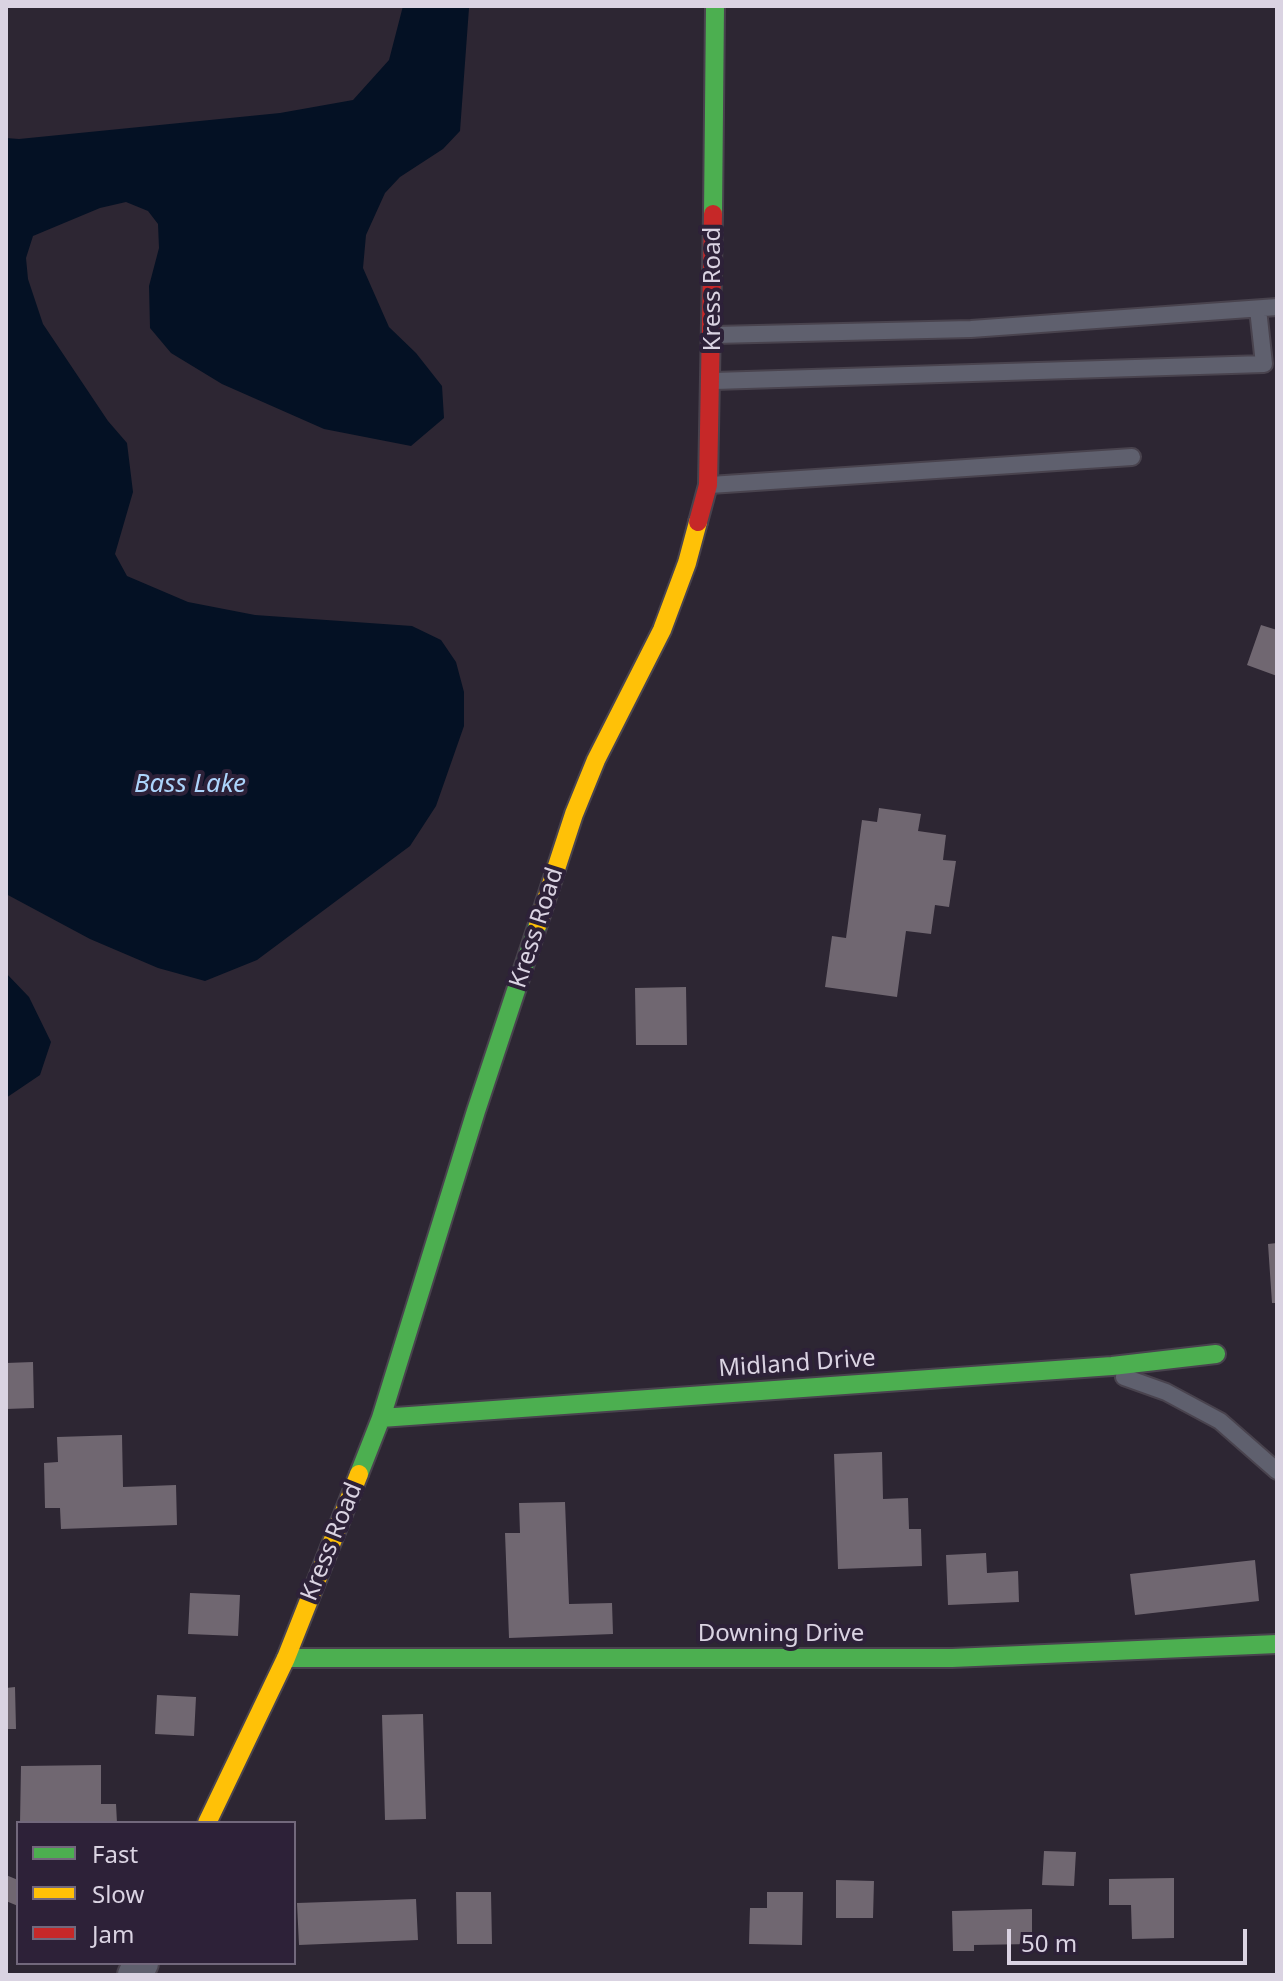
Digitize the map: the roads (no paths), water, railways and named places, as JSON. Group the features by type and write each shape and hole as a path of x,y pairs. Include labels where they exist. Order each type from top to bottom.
{"street":[{"name":"Kress Road","path":"208,1821 286,1658 381,1418 476,1111 574,814 596,760 662,630 687,563 708,485 713,335 715,6"},
{"name":"Midland Drive","path":"381,1418 1097,1367 1216,1354"},
{"name":"Downing Drive","path":"286,1658 952,1658 1277,1644"}],"lane":[{"path":"713,335 1000,327 1277,307"},
{"path":"712,381 1264,364 1258,309"},
{"path":"708,485 1132,457"},
{"path":"1097,1367 1166,1392 1220,1421 1277,1471"}],"water":[{"name":"Bass Lake","path":"403,6 469,8 460,131 443,149 400,177 385,193 366,235 363,268 389,327 416,353 442,386 444,418 411,446 324,429 222,384 171,353 150,328 149,286 159,248 158,224 148,211 126,202 100,208 33,236 26,258 28,279 43,324 108,421 127,443 133,492 115,554 127,576 188,602 255,615 412,626 441,640 456,662 464,692 464,726 436,806 410,846 257,960 205,981 158,968 90,939 6,894 6,138 280,113 353,100 389,60"},
{"path":"6,973 29,997 51,1042 40,1075 6,1098"}]}
